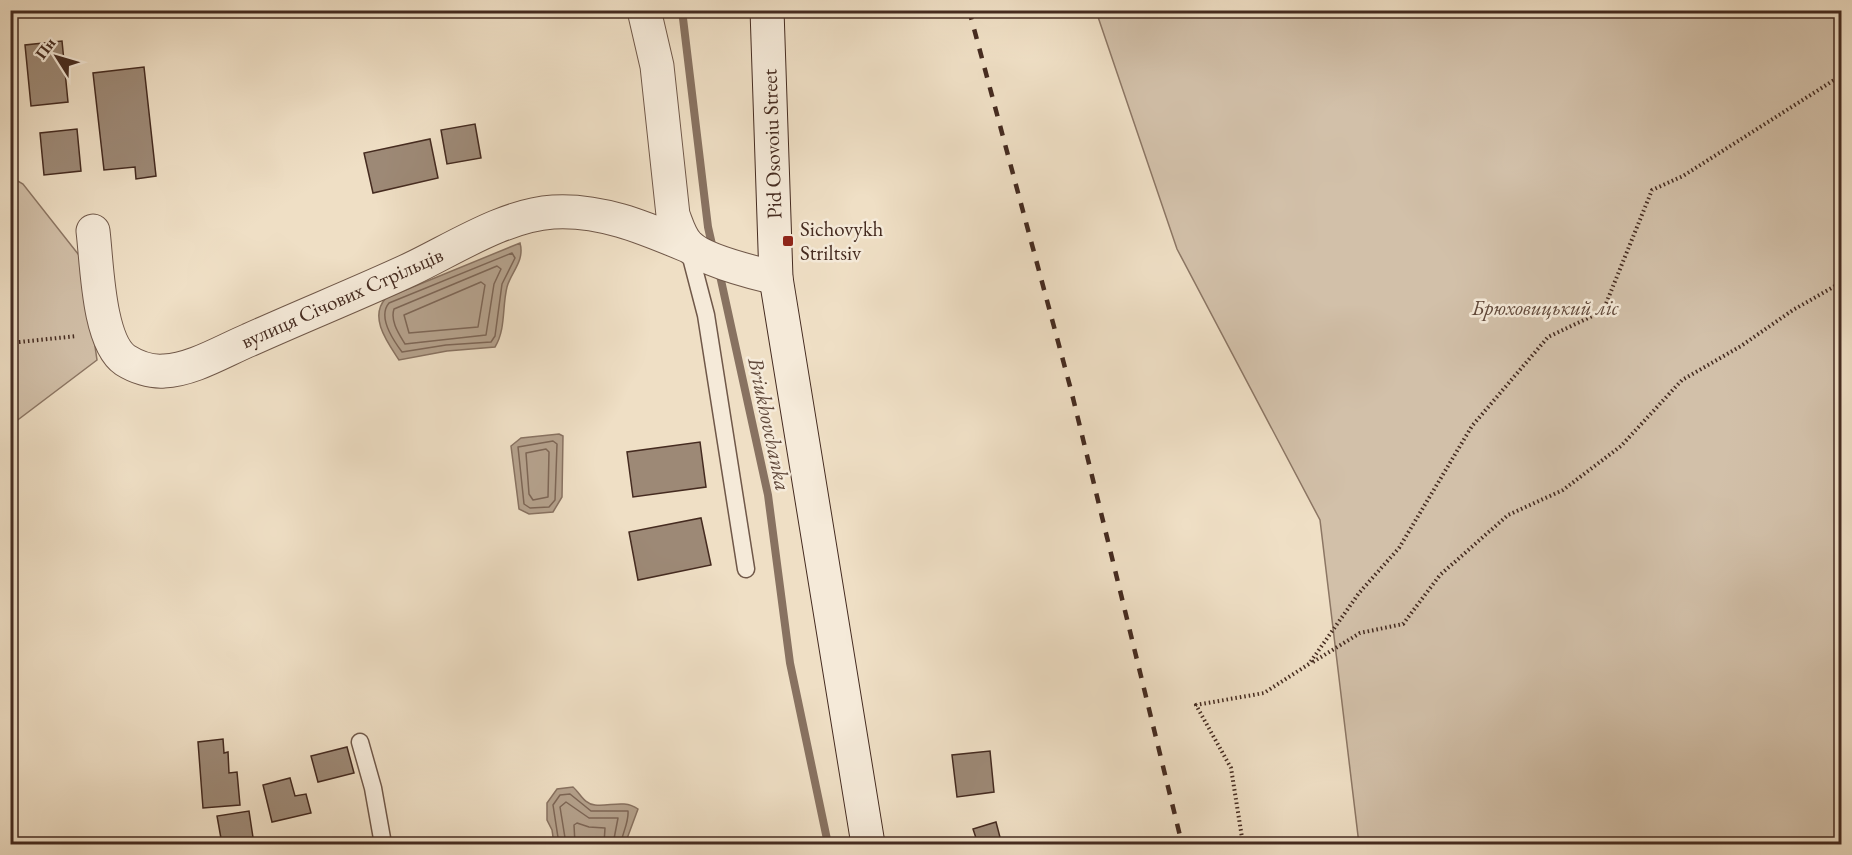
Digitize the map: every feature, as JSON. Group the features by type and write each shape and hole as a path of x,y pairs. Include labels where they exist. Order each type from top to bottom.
{"street":[{"path":"644,10 657,66 673,215 692,248"},
{"name":"Pid Osovoiu Street","path":"767,10 776,278 868,844"},
{"name":"вулиця Січових Стрільців","path":"93,231 107,332 115,350 131,364 165,372 184,367 410,269 489,230 552,212 596,214 635,224 735,267 776,278"}],"lane":[{"path":"692,248 706,315 746,569"},
{"path":"360,742 373,788 383,844"}],"path":[{"path":"1309,664 1359,593 1398,548 1472,426 1548,337 1603,311 1652,190 1683,176 1842,75"},
{"path":"1244,844 1231,768 1196,705 1264,693 1360,633 1403,624 1440,575 1508,515 1563,490 1621,446 1682,380 1741,346 1793,310 1842,282"},
{"path":"10,344 107,332"}],"green space":[{"name":"Брюховицький ліс","path":"1096,11 1841,11 1841,844 1359,844 1320,520 1177,249"},
{"path":"11,177 23,184 82,259 97,360 11,425"}],"water":[{"path":"520,243 521,255 507,287 502,325 495,347 447,351 399,360 385,338 379,321 381,305 386,298"},
{"path":"559,434 563,436 562,497 553,512 529,514 519,509 511,446 521,438"},
{"path":"573,787 591,804 627,804 638,809 625,844 554,844 552,830 547,820 547,803 557,789"}],"building":[{"path":"62,41 68,102 31,106 25,45"},
{"path":"144,67 156,176 136,179 135,167 104,170 93,73"},
{"path":"475,124 481,158 447,164 441,130"},
{"path":"77,129 81,171 44,175 40,133"},
{"path":"430,139 438,178 373,193 364,153"},
{"path":"700,442 706,487 633,497 627,452"},
{"path":"701,518 711,565 638,580 629,532"},
{"path":"223,739 224,753 228,752 229,773 237,772 240,805 203,808 198,742"},
{"path":"347,747 354,773 318,782 311,756"},
{"path":"990,751 994,792 957,797 952,755"},
{"path":"290,778 295,796 306,794 311,813 272,822 263,785"},
{"path":"249,811 254,844 222,844 217,816"},
{"path":"996,822 1001,841 978,844 973,829"}],"waterway":[{"name":"Briukhovchanka","path":"682,10 708,227 713,249"},
{"name":"Briukhovchanka","path":"719,271 768,495 790,663 828,844"}],"railway":[{"path":"969,10 1071,390 1182,844"}],"place":[{"name":"Sichovykh Striltsiv","path":"788,241"}]}
